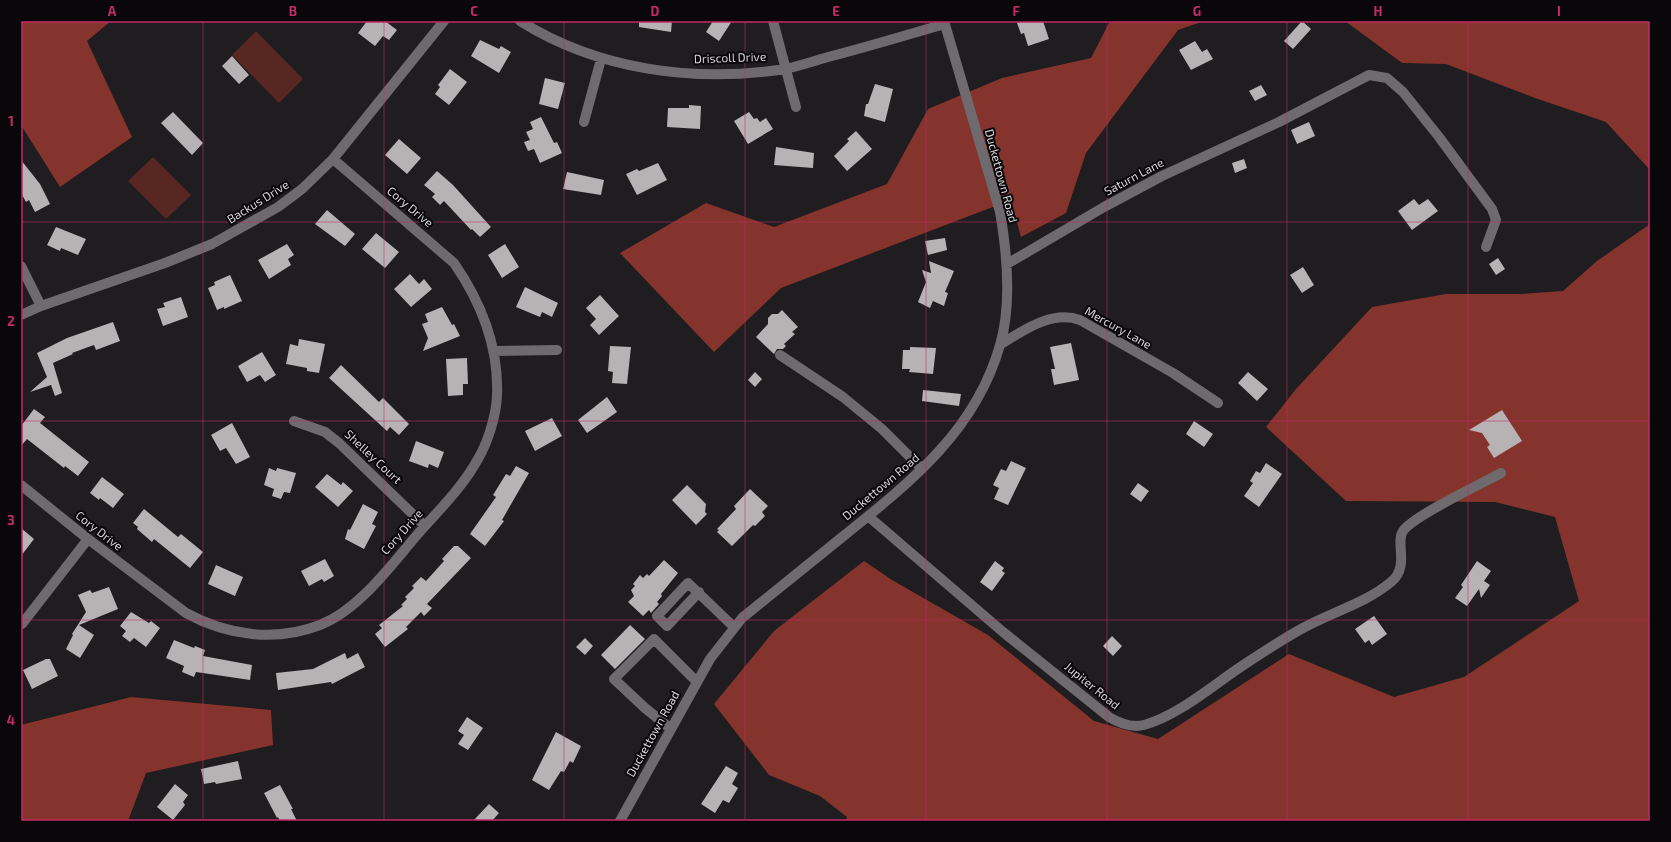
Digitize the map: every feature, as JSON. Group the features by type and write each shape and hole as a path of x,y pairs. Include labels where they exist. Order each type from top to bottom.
{"street":[{"name":"Backus Drive","path":"21,315 41,306 165,263 212,244 278,207 302,189 333,159 444,21"},
{"name":"Driscoll Drive","path":"520,21 568,47 601,59 669,72 745,73 786,68 944,23"},
{"path":"773,21 796,107"},
{"name":"Duckettown Road","path":"620,821 710,659 734,627 742,618 898,492 922,470 952,438 969,414 984,386 1001,344 1007,291 1007,264 1000,212 944,23"},
{"path":"584,122 601,59"},
{"name":"Saturn Lane","path":"1007,264 1104,207 1162,176 1279,122 1369,75 1387,78 1403,92 1426,120 1492,209 1496,220 1486,247"},
{"name":"Cory Drive","path":"21,485 88,539 186,613 201,621 239,632 260,635 280,635 300,632 322,624 340,614 364,594 442,508 470,472 486,441 497,397 494,352 485,319 478,303 454,263 333,159"},
{"path":"21,266 41,306"},
{"name":"Mercury Lane","path":"1001,344 1019,333 1049,319 1061,316 1070,316 1092,326 1173,373 1218,403"},
{"path":"494,352 557,350"},
{"path":"780,355 843,397 882,429 922,470"},
{"name":"Shelley Court","path":"294,421 325,432 339,443 368,468 425,526"},
{"name":"Jupiter Road","path":"868,516 1003,632 1109,717 1120,723 1143,726 1194,700 1303,628 1346,606 1365,599 1392,582 1398,574 1401,562 1400,536 1407,526 1424,515 1501,474"},
{"path":"22,624 88,539"},
{"path":"699,592 734,627"},
{"path":"671,729 645,708 614,679 654,639 697,682"}],"shaded area":[{"path":"21,21 111,21 87,41 132,137 60,187 21,125"},
{"path":"1110,21 1204,21 1178,30 1086,153 1066,213 1021,237 1011,200 781,288 714,352 620,253 706,203 774,227 887,184 928,109 1002,78 1091,58"},
{"path":"1345,21 1650,21 1650,170 1606,122 1535,98 1446,64 1402,63"},
{"path":"256,31 303,79 279,103 232,55"},
{"path":"153,157 191,195 166,219 128,181"},
{"path":"1650,224 1650,821 846,821 847,817 820,796 769,775 714,704 774,631 864,561 892,580 988,635 1094,721 1158,739 1289,654 1394,697 1464,677 1579,601 1555,517 1495,502 1346,501 1266,427 1296,389 1372,307 1446,294 1521,294 1563,291 1597,261"},
{"path":"131,697 271,710 273,745 146,773 128,821 21,821 21,725"}],"building":[{"path":"367,21 385,21 397,30 389,40 383,36 375,46 358,33"},
{"path":"639,21 672,21 671,32 639,27"},
{"path":"713,21 732,21 719,41 706,32"},
{"path":"1022,21 1043,21 1049,39 1028,46 1024,33 1021,34 1017,23"},
{"path":"1302,21 1311,29 1293,49 1284,41"},
{"path":"480,40 499,49 501,46 511,52 499,73 471,56"},
{"path":"1195,41 1202,52 1207,49 1213,59 1191,70 1179,50"},
{"path":"232,56 249,75 239,84 222,66"},
{"path":"450,69 467,82 449,105 435,94 440,87 438,85"},
{"path":"545,78 565,83 558,109 539,104"},
{"path":"875,84 893,89 885,122 864,116 866,104 868,104"},
{"path":"1261,85 1267,95 1255,101 1249,91"},
{"path":"689,105 701,106 700,129 667,127 668,108 689,108"},
{"path":"173,112 203,143 192,155 161,123"},
{"path":"749,112 754,119 757,118 760,122 766,118 773,129 748,144 734,121"},
{"path":"541,117 554,143 557,142 562,153 540,163 534,149 528,151 524,142 530,140 526,132 533,129 530,122"},
{"path":"1309,122 1315,136 1297,144 1291,130"},
{"path":"856,131 872,149 847,171 834,156 849,141 847,139"},
{"path":"399,139 421,158 407,174 385,155"},
{"path":"776,147 814,153 813,168 774,165"},
{"path":"1244,159 1247,168 1235,173 1232,163"},
{"path":"21,160 40,184 50,204 35,212 29,200 26,202 21,193"},
{"path":"658,163 667,180 637,195 626,174 637,169 639,171"},
{"path":"437,171 453,185 491,227 480,237 472,229 471,230 444,201 440,205 432,197 435,194 424,185"},
{"path":"567,172 604,180 601,195 563,189"},
{"path":"1414,199 1419,205 1428,199 1438,211 1412,230 1398,211"},
{"path":"327,210 355,234 345,246 315,224"},
{"path":"56,227 86,239 78,255 61,248 60,251 47,245"},
{"path":"376,233 399,252 385,268 362,249"},
{"path":"945,238 947,250 928,255 925,241"},
{"path":"287,244 294,255 288,259 291,265 269,279 258,260"},
{"path":"505,244 519,267 502,278 488,255"},
{"path":"1498,258 1505,269 1496,275 1489,264"},
{"path":"929,261 954,271 945,292 948,293 944,306 933,301 930,308 918,302 926,282 922,270 931,273"},
{"path":"1303,267 1314,285 1302,293 1290,275"},
{"path":"410,274 419,284 424,279 432,289 411,307 394,289"},
{"path":"230,275 242,301 224,309 224,307 217,310 208,288 215,285 214,282"},
{"path":"525,287 558,303 552,317 542,312 540,317 516,307"},
{"path":"600,295 619,316 599,335 590,325 596,319 586,308"},
{"path":"181,297 188,317 163,326 157,309 165,307 163,303"},
{"path":"442,307 452,325 454,324 460,336 423,351 428,338 422,324 428,322 425,314"},
{"path":"782,310 798,327 792,332 795,334 784,344 786,346 783,349 777,349 774,354 756,337 768,324 768,318 772,314 778,314"},
{"path":"113,322 120,341 96,350 94,345 72,353 73,354 53,363 62,393 55,396 51,385 30,392 47,377 37,353 67,338"},
{"path":"299,339 325,344 319,373 307,371 307,368 286,364 290,344 298,346"},
{"path":"1071,343 1079,380 1054,385 1051,369 1055,369 1050,347"},
{"path":"610,346 631,347 627,384 612,383 613,372 608,371"},
{"path":"910,347 936,348 933,374 909,372 910,369 902,369 903,350 910,350"},
{"path":"262,352 276,375 265,382 260,375 247,382 238,366"},
{"path":"467,358 468,384 463,384 463,395 448,396 446,359"},
{"path":"341,365 379,402 383,398 409,424 399,435 390,427 387,431 329,378"},
{"path":"755,372 762,379 755,387 748,380"},
{"path":"1248,372 1268,389 1257,401 1238,383"},
{"path":"923,390 961,394 959,406 922,401"},
{"path":"607,397 617,412 587,433 578,420"},
{"path":"34,409 45,417 40,423 89,462 78,476 65,466 64,468 27,439 21,446 21,426"},
{"path":"1502,410 1522,441 1494,458 1487,447 1490,445 1482,433 1469,430"},
{"path":"552,418 562,436 535,451 525,431"},
{"path":"1194,421 1213,434 1204,447 1186,434"},
{"path":"232,423 250,457 236,464 226,448 220,451 211,435"},
{"path":"416,441 444,452 438,468 429,464 428,468 409,461"},
{"path":"1011,461 1026,468 1008,505 994,499 999,488 993,485 1001,469 1006,471"},
{"path":"1266,463 1282,474 1259,507 1244,496 1253,483 1250,481 1256,471 1260,473"},
{"path":"516,466 529,473 502,520 504,521 485,546 470,534 496,497 493,495 506,474 510,476"},
{"path":"269,468 276,471 277,468 296,473 290,493 284,492 281,499 272,496 274,489 264,485"},
{"path":"327,474 341,485 343,482 353,491 338,507 315,487"},
{"path":"102,477 124,494 113,508 100,498 99,500 90,493"},
{"path":"1138,483 1149,491 1141,502 1130,494"},
{"path":"687,485 706,504 705,512 707,514 696,525 672,500"},
{"path":"750,489 768,506 762,512 765,516 755,526 753,525 732,546 717,532 719,530 717,529 736,509 734,506"},
{"path":"363,504 378,512 372,524 376,526 364,549 345,539 348,529 350,530"},
{"path":"144,509 178,537 181,534 203,552 190,568 154,539 152,542 137,529 138,527 133,523"},
{"path":"21,528 34,539 21,556"},
{"path":"454,546 458,546 471,558 427,604 432,608 424,616 421,612 406,627 408,629 385,647 375,634 382,628 379,625 403,606 401,605 407,599 405,597 414,588 412,586 421,577 426,581 444,561 442,559"},
{"path":"325,559 334,576 324,582 322,579 309,586 301,571"},
{"path":"664,560 678,573 661,594 662,596 657,602 659,604 651,613 649,610 643,616 628,602 634,596 631,590 635,586 633,584 640,575 643,578 647,574 649,576"},
{"path":"995,561 1004,568 1002,571 1005,573 992,591 980,582"},
{"path":"1477,561 1491,571 1484,581 1490,585 1481,598 1479,589 1467,606 1455,598 1463,587 1461,585"},
{"path":"216,565 243,577 235,596 208,584"},
{"path":"109,587 118,609 79,625 94,635 80,658 66,649 73,635 72,634 86,612 78,595 90,590 92,593"},
{"path":"131,612 149,623 151,621 160,628 146,647 134,638 130,642 122,636 126,631 120,626"},
{"path":"1374,616 1387,634 1372,645 1369,640 1365,643 1355,629"},
{"path":"630,625 645,639 615,669 601,655"},
{"path":"1112,636 1122,646 1113,656 1103,646"},
{"path":"585,638 593,646 585,655 576,647"},
{"path":"174,640 194,648 195,646 205,650 203,656 252,665 250,680 196,672 194,677 182,672 184,666 166,658"},
{"path":"345,653 347,659 358,653 365,667 332,684 331,682 278,690 276,673 313,669"},
{"path":"46,659 50,659 58,676 32,689 23,670"},
{"path":"467,717 483,728 468,750 458,744 464,735 458,731"},
{"path":"556,732 581,746 573,763 570,761 564,772 561,771 549,790 532,780"},
{"path":"238,761 242,779 216,784 215,782 204,784 201,769"},
{"path":"726,766 738,773 732,784 738,788 729,803 723,800 715,813 701,804"},
{"path":"175,784 188,795 183,802 185,805 173,820 157,807"},
{"path":"280,785 293,809 291,809 297,821 280,821 264,793"},
{"path":"489,804 499,813 492,821 473,821"}]}
